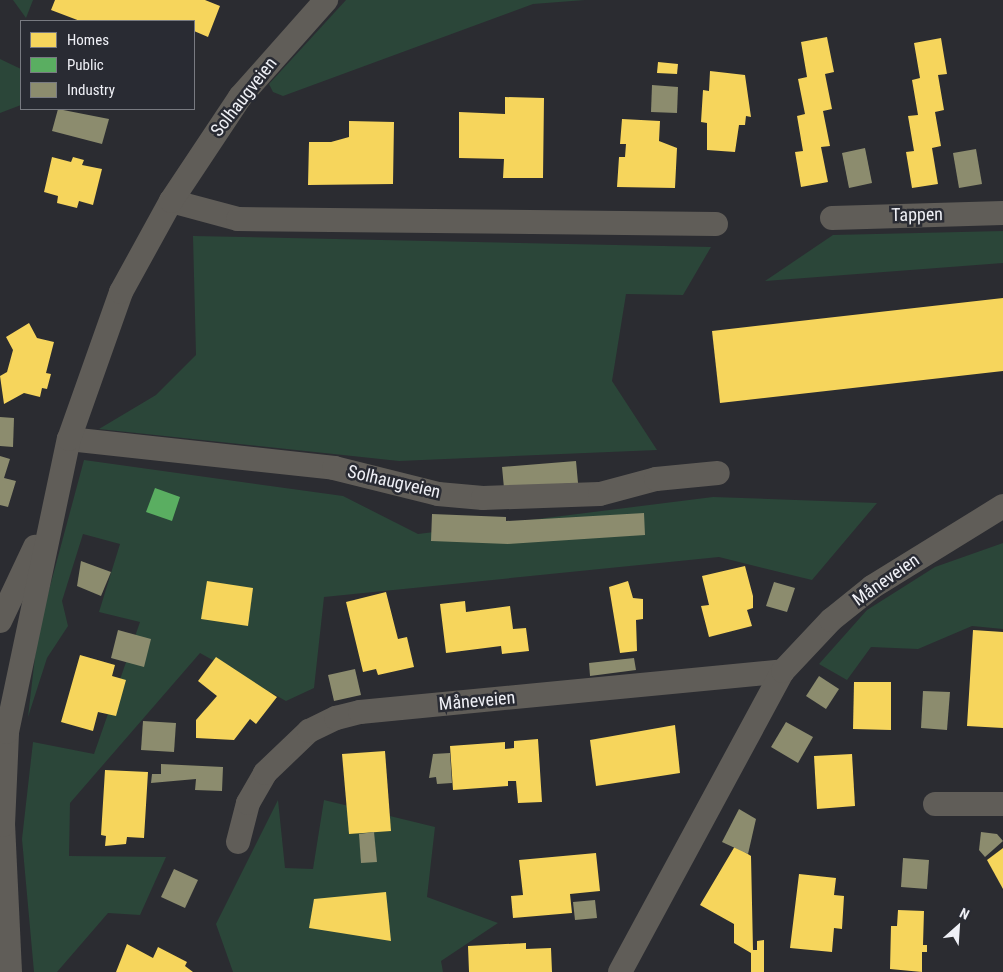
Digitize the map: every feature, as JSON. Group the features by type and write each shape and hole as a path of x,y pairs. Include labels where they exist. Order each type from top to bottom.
{"street":[{"name":"Solhaugveien","path":"10,972 3,826 6,732 53,506 69,439 121,292 171,201 240,97 326,0"},
{"path":"171,201 238,219 716,224"},
{"name":"Tappen","path":"832,218 1003,213"},
{"name":"Solhaugveien","path":"69,439 334,468 438,494 483,498 600,494 656,479 718,472"},
{"path":"0,621 53,506"},
{"name":"Måneveien","path":"620,972 783,671 831,620 872,588 1003,506"},
{"name":"Måneveien","path":"238,842 248,803 266,773 310,731 336,718 360,712 783,671"},
{"path":"935,804 1003,804"}],"green space":[{"path":"13,0 33,0 26,18"},
{"path":"346,0 585,0 533,4 283,96 273,92 269,84"},
{"path":"0,59 20,69 20,105 0,113"},
{"path":"1003,231 1003,263 765,281 833,235"},
{"path":"193,236 711,247 683,295 626,294 612,381 657,450 399,461 99,429 156,395 196,355"},
{"path":"84,460 343,496 418,534 713,497 877,503 812,580 719,557 324,597 314,688 286,701 200,653 70,803 69,856 166,857 140,915 108,913 57,972 34,972 22,839 33,742 94,754 140,622 99,612 120,544 83,534 62,601 68,626 47,658 28,717 38,631"},
{"path":"1003,543 1003,629 972,626 918,649 871,647 847,680 819,664 867,610 935,567"},
{"path":"278,800 285,868 313,869 324,800 435,827 427,897 498,923 441,961 443,972 233,972 216,924"}],"building: Homes":[{"path":"55,0 205,0 220,6 208,37 195,31 195,20 77,20 51,10"},
{"path":"827,37 834,72 825,74 832,109 823,111 830,146 821,147 828,182 801,187 795,152 803,151 797,116 805,114 798,79 807,77 801,42"},
{"path":"941,38 947,74 938,75 944,110 935,112 941,146 932,148 938,184 912,188 906,152 914,151 908,116 918,115 912,80 920,78 914,43"},
{"path":"658,62 678,64 677,74 657,73"},
{"path":"710,71 745,75 751,117 746,116 745,125 739,125 735,152 707,150 707,123 701,122 703,90 709,91"},
{"path":"505,97 544,98 543,178 503,178 504,159 459,158 459,112 505,114"},
{"path":"622,119 660,121 659,141 677,148 675,188 617,187 619,157 625,157 626,144 620,144"},
{"path":"349,121 394,122 393,184 308,185 309,142 331,142 349,137"},
{"path":"52,157 71,162 73,157 84,160 82,165 102,169 93,205 79,201 77,208 57,203 58,196 44,192"},
{"path":"1003,298 1003,371 720,403 712,331"},
{"path":"29,323 37,338 54,342 46,373 51,374 47,389 42,388 40,397 24,393 4,404 0,376 7,372 13,350 6,337"},
{"path":"745,566 753,596 753,608 747,610 752,626 709,637 701,606 709,605 702,576"},
{"path":"207,581 253,588 248,626 201,619"},
{"path":"628,581 633,598 643,599 643,619 636,620 637,651 620,653 609,587"},
{"path":"386,592 398,639 407,637 414,667 378,675 376,669 363,672 346,602"},
{"path":"465,601 466,612 510,606 513,629 526,628 529,651 502,654 501,646 446,653 440,604"},
{"path":"973,630 1003,632 1003,728 967,726"},
{"path":"80,655 115,665 112,676 126,680 116,716 98,712 93,731 61,722"},
{"path":"216,657 277,697 256,724 250,719 234,740 196,738 196,720 217,696 198,681"},
{"path":"854,682 891,682 891,730 853,729"},
{"path":"675,725 680,773 596,786 590,740"},
{"path":"538,739 542,802 518,803 516,781 508,781 508,786 453,790 450,746 505,742 505,749 514,748 514,741"},
{"path":"385,751 391,831 349,834 342,754"},
{"path":"852,754 855,806 817,809 814,756"},
{"path":"105,770 148,772 144,838 127,837 126,844 105,846 106,836 101,835"},
{"path":"735,846 751,856 753,950 757,950 757,941 764,940 764,972 751,972 751,953 734,943 734,924 700,905"},
{"path":"1003,848 1003,889 987,860"},
{"path":"596,853 600,891 570,894 572,913 513,918 511,896 523,895 519,860"},
{"path":"799,874 836,878 834,895 844,896 842,929 834,928 832,952 790,948"},
{"path":"386,892 391,941 309,928 314,899"},
{"path":"898,910 924,911 923,945 927,945 927,952 922,952 922,972 890,969 891,926 897,926"},
{"path":"526,943 526,949 551,948 552,972 469,972 468,946"},
{"path":"127,944 153,958 158,947 187,962 185,966 193,972 116,972"}],"building: Public":[{"path":"155,488 180,497 172,521 146,512"}],"building: Industry":[{"path":"652,85 678,87 677,113 651,112"},
{"path":"58,110 109,119 102,144 52,131"},
{"path":"865,148 872,183 849,188 842,153"},
{"path":"976,149 982,184 959,188 953,153"},
{"path":"0,417 14,418 13,447 0,446"},
{"path":"0,456 10,459 4,478 16,481 8,507 0,505"},
{"path":"576,461 578,483 504,488 502,467"},
{"path":"644,513 645,535 508,544 431,541 432,514 506,517 506,521"},
{"path":"81,561 111,572 101,596 77,586"},
{"path":"774,582 795,588 787,612 766,606"},
{"path":"118,630 151,639 144,667 111,658"},
{"path":"634,658 636,670 590,676 589,663"},
{"path":"355,669 361,695 334,701 328,675"},
{"path":"819,676 839,689 826,709 806,696"},
{"path":"923,691 950,692 947,730 921,728"},
{"path":"143,721 176,723 174,752 141,750"},
{"path":"786,722 813,737 798,763 771,747"},
{"path":"450,753 452,783 437,784 436,777 429,778 433,754"},
{"path":"161,764 223,767 222,791 195,790 196,779 151,783 152,774 161,774"},
{"path":"739,809 756,819 748,854 722,842"},
{"path":"374,832 377,862 361,863 359,834"},
{"path":"981,832 997,834 1003,841 985,857 979,850"},
{"path":"903,858 929,860 927,889 901,887"},
{"path":"174,869 198,880 185,908 161,897"},
{"path":"595,900 597,918 575,920 573,902"}]}
